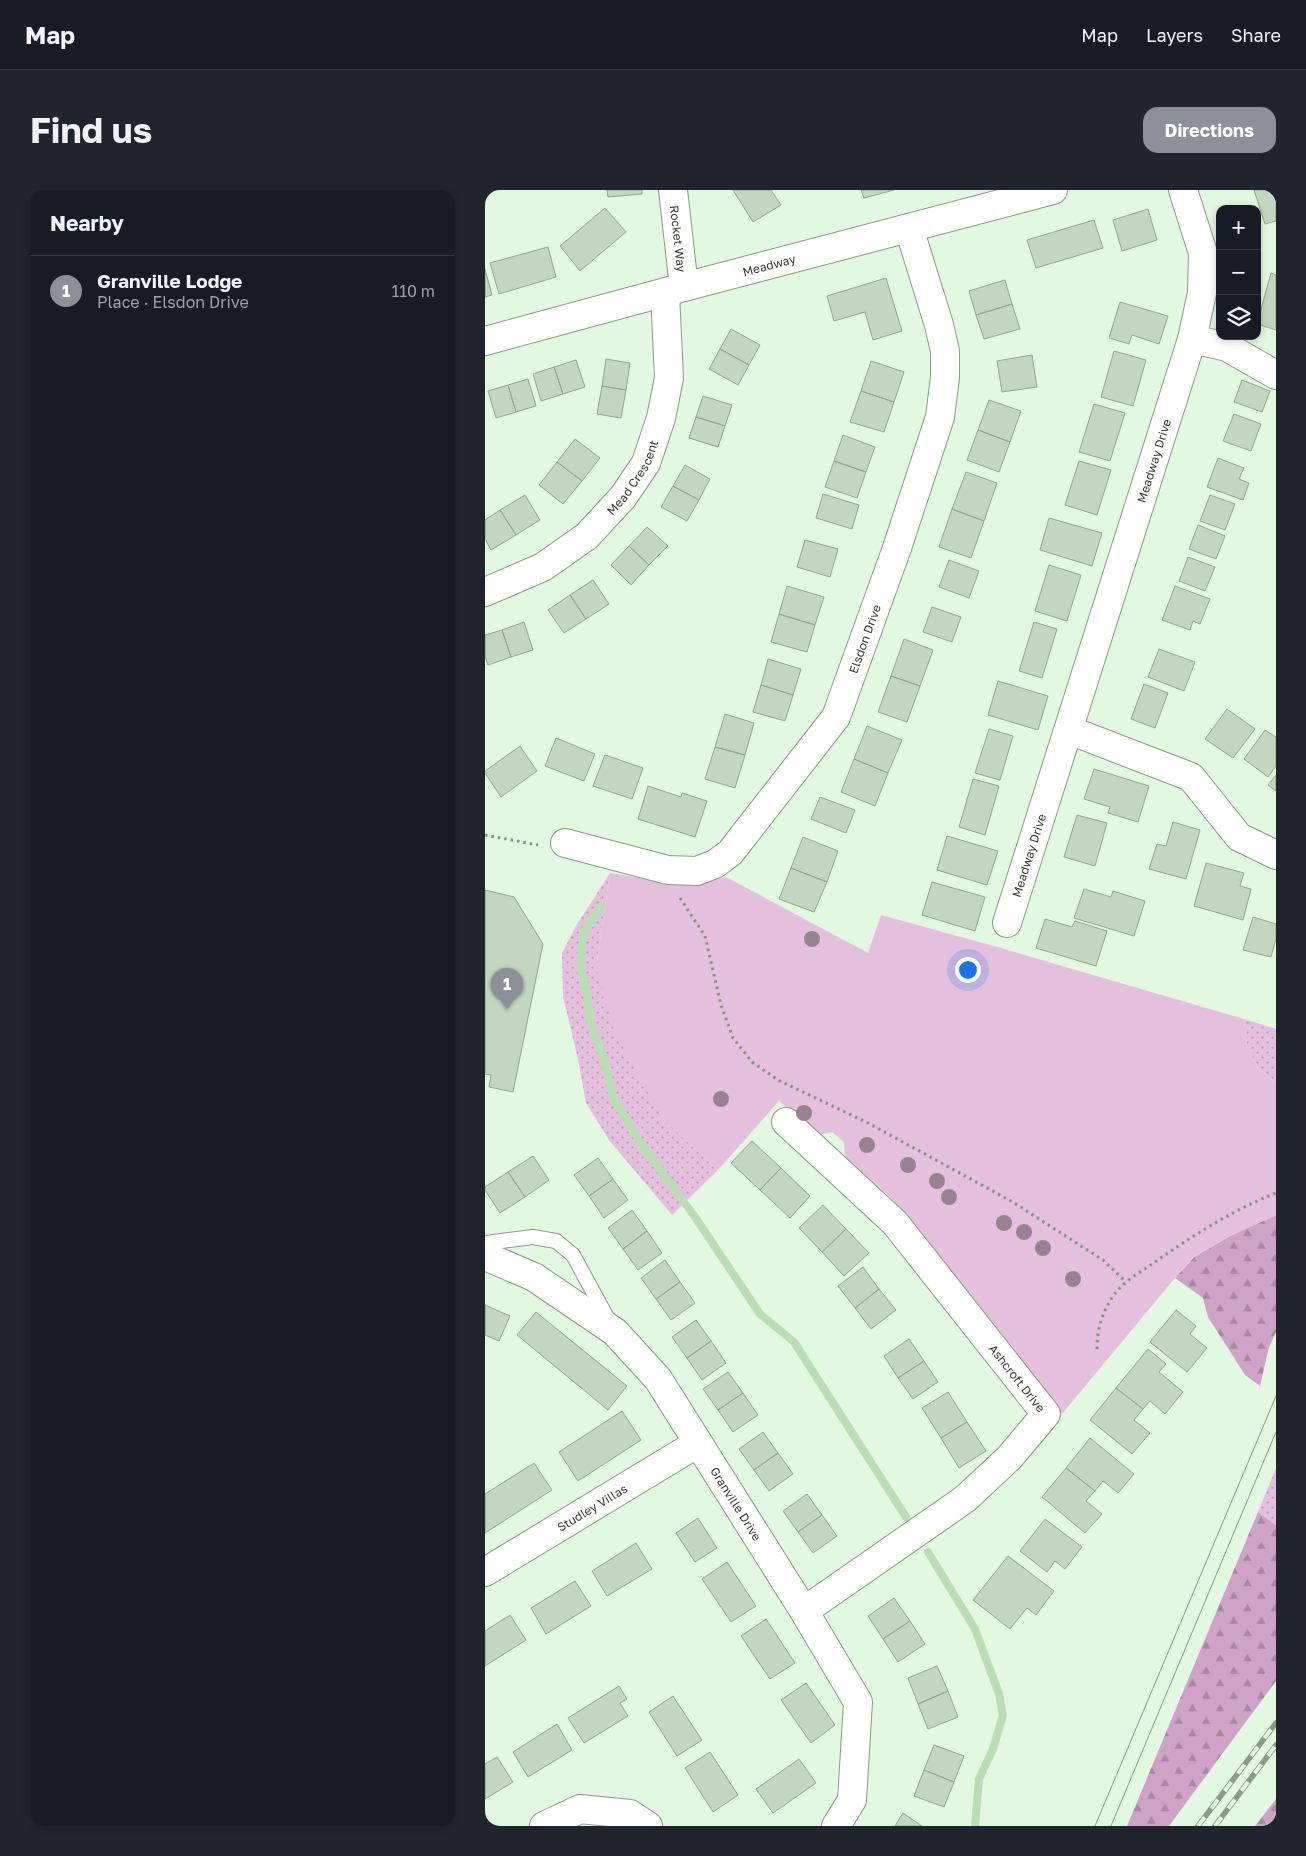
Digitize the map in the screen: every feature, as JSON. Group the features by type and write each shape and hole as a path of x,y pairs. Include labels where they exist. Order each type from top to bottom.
{"street":[{"name":"Rocket Way","path":"673,190 675,290"},
{"name":"Meadway","path":"485,341 1053,190"},
{"name":"Meadway Drive","path":"1007,923 1192,339 1202,293 1203,253 1183,190"},
{"name":"Elsdon Drive","path":"565,843 668,870 697,871 715,864 730,853 836,717 897,548 940,417 945,378 945,351 909,228"},
{"name":"Mead Crescent","path":"485,592 543,567 587,536 623,497 646,463 661,418 669,378 675,290"},
{"path":"1192,339 1227,347 1276,375"},
{"path":"1069,730 1191,777 1239,837 1276,856"},
{"name":"Ashcroft Drive","path":"786,1122 828,1147 895,1223 1046,1414 1009,1458 965,1499 804,1611"},
{"name":"Granville Drive","path":"485,1256 534,1277 615,1332 658,1379 804,1611 858,1702 852,1800 836,1826"},
{"name":"Studley Villas","path":"485,1572 698,1443"},
{"path":"544,1826 580,1809 630,1814 648,1826"}],"lane":[{"path":"485,1243 533,1237 556,1241 573,1255 615,1332"}],"path":[{"path":"485,835 550,848 565,843"},
{"path":"668,870 676,893 705,936 721,1005 733,1038 752,1062 778,1080 868,1123 1011,1201 1103,1260 1126,1282"},
{"path":"1097,1350 1097,1333 1101,1318 1114,1295 1126,1282 1185,1241 1243,1208 1276,1193"}],"shaded area":[{"path":"610,873 596,968 662,1118 718,1170 672,1215 609,1140 586,1103 563,996 562,953 576,926"},
{"path":"610,873 685,885 726,877 868,953 881,915 1244,1019 1247,1047 1258,1068 1276,1083 1276,1215 1230,1236 1193,1257 1062,1414 963,1289 917,1227 889,1196 845,1157 844,1142 832,1132 819,1135 779,1101 718,1170 662,1118 614,1030 596,968"},
{"path":"1244,1019 1276,1029 1276,1083 1258,1068 1247,1047"},
{"path":"1276,1468 1276,1525 1258,1512"}],"green space":[{"path":"1276,1215 1276,1332 1269,1347 1260,1386 1245,1375 1208,1317 1203,1298 1175,1278 1194,1257 1230,1236"},
{"path":"1258,1512 1276,1525 1276,1681 1169,1826 1127,1826"},
{"path":"1276,1799 1276,1826 1255,1826"}],"building":[{"path":"607,190 642,190 642,194 608,197"},
{"path":"733,190 771,190 781,205 753,222"},
{"path":"861,190 894,190 864,198"},
{"path":"1254,190 1276,190 1276,221 1265,224 1261,205 1259,205"},
{"path":"605,208 626,232 580,271 560,246"},
{"path":"1148,209 1157,240 1122,251 1113,220"},
{"path":"1094,220 1103,248 1036,268 1027,240"},
{"path":"548,247 556,277 499,294 490,263"},
{"path":"485,269 492,295 485,297"},
{"path":"1271,273 1276,275 1276,330 1261,325 1261,309"},
{"path":"886,278 902,331 873,340 865,312 834,321 827,296"},
{"path":"1005,280 1012,304 976,315 969,291"},
{"path":"1120,302 1168,316 1159,344 1132,335 1129,344 1109,338"},
{"path":"1012,304 1020,329 984,339 976,315"},
{"path":"731,329 760,345 749,365 720,349"},
{"path":"720,349 749,365 738,385 709,369"},
{"path":"1114,351 1146,360 1133,406 1101,397"},
{"path":"1032,355 1037,387 1002,392 997,361"},
{"path":"606,359 630,363 626,390 602,386"},
{"path":"576,360 585,387 563,394 554,367"},
{"path":"871,361 904,372 894,402 861,391"},
{"path":"554,367 563,394 541,401 533,374"},
{"path":"528,379 536,406 516,412 508,385"},
{"path":"1242,380 1270,391 1262,412 1234,402"},
{"path":"508,385 516,412 496,418 488,391"},
{"path":"602,386 626,390 621,418 597,414"},
{"path":"861,391 894,402 884,432 850,422"},
{"path":"703,396 732,405 725,426 696,417"},
{"path":"989,400 1021,411 1010,442 978,430"},
{"path":"1094,404 1125,413 1110,461 1079,452"},
{"path":"1234,414 1261,424 1251,451 1223,441"},
{"path":"696,417 725,426 718,447 689,438"},
{"path":"978,430 1010,442 999,472 967,460"},
{"path":"843,435 875,447 866,472 834,461"},
{"path":"575,439 600,458 582,481 557,462"},
{"path":"1218,458 1244,468 1239,479 1249,483 1243,500 1207,487"},
{"path":"834,461 866,472 857,498 825,487"},
{"path":"1079,461 1111,470 1097,515 1065,505"},
{"path":"557,462 582,481 563,504 539,485"},
{"path":"685,465 710,479 699,500 673,486"},
{"path":"966,472 997,483 984,521 952,509"},
{"path":"673,486 699,500 687,521 661,507"},
{"path":"823,494 859,505 852,529 816,518"},
{"path":"525,495 540,520 516,535 500,510"},
{"path":"1210,495 1235,504 1225,530 1200,521"},
{"path":"952,509 984,521 971,558 939,547"},
{"path":"500,510 516,535 491,550 485,539 485,520"},
{"path":"1049,518 1102,533 1092,566 1040,550"},
{"path":"1198,525 1225,536 1216,559 1189,549"},
{"path":"647,527 668,546 649,565 629,546"},
{"path":"805,540 838,549 830,577 797,567"},
{"path":"629,546 649,565 631,585 611,565"},
{"path":"1188,557 1215,567 1205,591 1179,581"},
{"path":"949,560 979,571 969,598 939,587"},
{"path":"1049,565 1081,575 1067,621 1035,611"},
{"path":"593,580 609,604 586,619 570,595"},
{"path":"787,586 824,597 815,625 779,614"},
{"path":"1175,586 1210,599 1200,624 1193,621 1190,630 1162,620"},
{"path":"570,595 586,619 564,633 548,610"},
{"path":"932,607 961,617 952,642 923,632"},
{"path":"779,614 815,625 807,652 771,642"},
{"path":"524,622 533,650 511,657 502,630"},
{"path":"1034,622 1057,629 1042,678 1019,671"},
{"path":"502,630 511,657 488,665 485,656 485,635"},
{"path":"904,639 933,650 920,686 891,676"},
{"path":"1159,649 1195,662 1184,691 1148,677"},
{"path":"768,659 801,669 793,695 761,685"},
{"path":"891,676 920,686 907,722 878,712"},
{"path":"998,681 1048,696 1038,730 988,715"},
{"path":"1144,684 1168,693 1155,728 1131,719"},
{"path":"761,685 793,695 785,721 753,712"},
{"path":"1227,709 1255,729 1233,758 1205,739"},
{"path":"725,714 754,723 745,755 715,747"},
{"path":"867,726 902,740 888,773 854,759"},
{"path":"989,729 1013,736 1000,780 975,773"},
{"path":"1265,730 1276,737 1276,766 1268,777 1244,759"},
{"path":"556,738 595,754 584,781 545,766"},
{"path":"520,746 537,771 501,797 485,771"},
{"path":"715,747 745,755 735,788 705,779"},
{"path":"605,755 643,768 632,799 593,786"},
{"path":"854,759 888,773 875,806 841,792"},
{"path":"1094,769 1149,786 1138,822 1108,813 1110,807 1084,799"},
{"path":"1276,775 1276,791 1268,785"},
{"path":"973,779 999,786 985,835 959,827"},
{"path":"648,786 681,797 682,793 707,801 695,837 638,819"},
{"path":"820,797 855,810 846,833 811,819"},
{"path":"1077,815 1107,823 1095,866 1064,857"},
{"path":"1173,822 1200,830 1186,879 1149,869 1157,844 1166,846"},
{"path":"947,836 998,851 987,885 937,870"},
{"path":"803,837 838,851 827,882 791,868"},
{"path":"1206,863 1244,873 1240,886 1251,889 1243,920 1194,906"},
{"path":"791,868 827,882 814,912 779,899"},
{"path":"932,882 985,897 975,931 922,915"},
{"path":"1084,889 1111,897 1113,891 1145,901 1134,936 1074,918"},
{"path":"485,890 514,897 543,944 513,1092 489,1087 491,1075 485,1074"},
{"path":"1253,917 1276,924 1276,939 1271,957 1243,950"},
{"path":"1045,919 1072,927 1075,921 1107,931 1096,966 1036,948"},
{"path":"752,1141 781,1168 760,1190 731,1163"},
{"path":"533,1156 549,1180 525,1197 508,1172"},
{"path":"598,1158 613,1179 589,1196 574,1175"},
{"path":"781,1168 810,1196 790,1218 760,1190"},
{"path":"508,1172 525,1197 500,1213 485,1187"},
{"path":"613,1179 628,1200 604,1218 589,1196"},
{"path":"823,1205 846,1229 822,1252 799,1228"},
{"path":"632,1210 647,1231 623,1249 608,1228"},
{"path":"846,1229 869,1253 844,1276 822,1252"},
{"path":"647,1231 662,1253 638,1270 623,1249"},
{"path":"665,1260 680,1282 656,1299 641,1278"},
{"path":"863,1267 879,1289 855,1308 838,1286"},
{"path":"680,1282 695,1303 671,1320 656,1299"},
{"path":"879,1289 896,1310 871,1329 855,1308"},
{"path":"485,1305 510,1316 499,1341 485,1335"},
{"path":"1176,1310 1196,1326 1190,1334 1207,1348 1187,1372 1150,1342"},
{"path":"536,1312 627,1386 608,1410 517,1335"},
{"path":"696,1320 711,1341 687,1358 672,1337"},
{"path":"909,1339 924,1361 898,1378 884,1356"},
{"path":"711,1341 726,1363 702,1380 687,1358"},
{"path":"1148,1349 1166,1364 1159,1372 1183,1392 1165,1414 1150,1401 1143,1409 1116,1388"},
{"path":"924,1361 938,1382 913,1399 898,1378"},
{"path":"728,1372 743,1393 718,1410 703,1389"},
{"path":"1116,1388 1143,1409 1134,1420 1150,1433 1132,1454 1090,1420"},
{"path":"948,1392 967,1422 941,1438 922,1408"},
{"path":"743,1393 758,1415 733,1432 718,1410"},
{"path":"622,1411 641,1440 578,1481 559,1452"},
{"path":"967,1422 986,1451 959,1468 941,1438"},
{"path":"763,1432 778,1453 754,1470 739,1449"},
{"path":"1090,1438 1134,1474 1118,1493 1103,1481 1095,1491 1066,1468"},
{"path":"778,1453 793,1474 769,1491 754,1470"},
{"path":"534,1463 552,1490 485,1533 485,1494"},
{"path":"1066,1468 1095,1491 1086,1501 1102,1514 1085,1533 1042,1497"},
{"path":"807,1494 822,1515 798,1532 783,1511"},
{"path":"822,1515 837,1536 813,1553 798,1532"},
{"path":"698,1518 717,1548 695,1562 676,1533"},
{"path":"1045,1519 1082,1547 1065,1569 1055,1561 1047,1572 1020,1551"},
{"path":"636,1543 652,1569 607,1596 592,1571"},
{"path":"1008,1556 1054,1591 1036,1615 1027,1608 1010,1629 973,1600"},
{"path":"727,1562 756,1606 731,1622 702,1579"},
{"path":"575,1581 591,1606 546,1634 531,1608"},
{"path":"894,1598 910,1621 883,1639 868,1616"},
{"path":"510,1615 526,1640 485,1666 485,1631"},
{"path":"766,1619 795,1663 770,1679 741,1636"},
{"path":"910,1621 925,1644 898,1662 883,1639"},
{"path":"937,1666 948,1691 918,1704 908,1678"},
{"path":"806,1683 835,1725 811,1743 781,1700"},
{"path":"619,1686 627,1699 620,1703 628,1716 584,1743 568,1718"},
{"path":"948,1691 958,1717 928,1729 918,1704"},
{"path":"673,1696 702,1740 677,1756 649,1712"},
{"path":"557,1724 572,1750 528,1777 513,1752"},
{"path":"934,1745 964,1756 954,1782 924,1770"},
{"path":"710,1752 738,1795 713,1812 685,1768"},
{"path":"497,1757 513,1782 485,1799 485,1764"},
{"path":"799,1759 816,1783 773,1813 756,1789"},
{"path":"924,1770 954,1782 944,1807 914,1796"},
{"path":"903,1813 922,1826 895,1826"}],"waterway":[{"path":"601,906 583,934 580,967 587,993 591,1024 604,1059 613,1097 640,1142 695,1217 760,1314 794,1342 906,1517"},
{"path":"928,1552 975,1629 999,1694 1003,1715 993,1749 979,1779 975,1826"}],"tram line":[{"path":"1095,1826 1276,1396"},
{"path":"1111,1826 1276,1432"}],"railway":[{"path":"1198,1826 1276,1723"},
{"path":"1215,1826 1276,1745"}],"place":[{"name":"Granville Lodge","path":"507,1009"}]}
